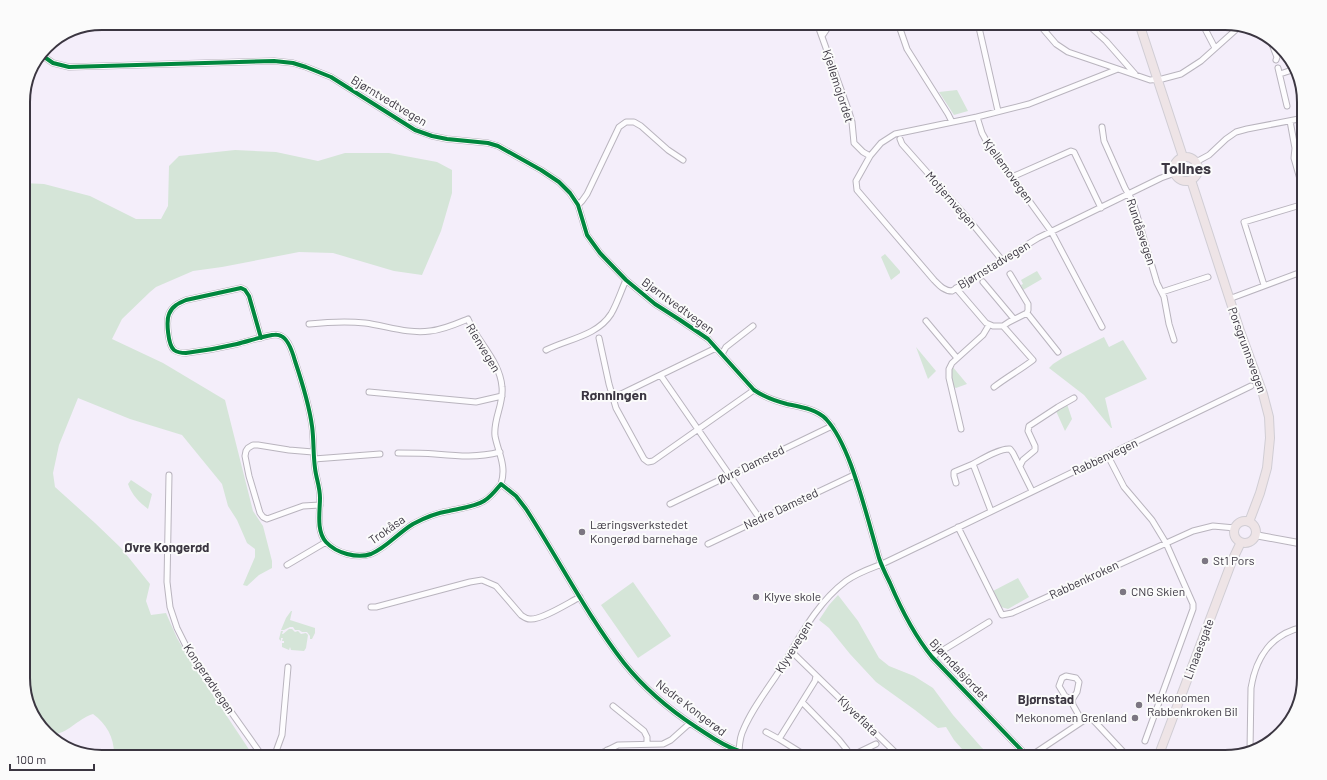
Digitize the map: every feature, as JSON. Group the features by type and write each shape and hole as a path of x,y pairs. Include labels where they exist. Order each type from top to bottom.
{"highway":[{"path":"1142,30 1182,158"},
{"path":"1182,158 1192,158 1196,162 1198,172 1191,180 1183,180 1175,173 1176,164 1182,158"},
{"name":"Porsgrunnsvegen","path":"1191,180 1229,299 1264,394 1267,407 1270,428 1270,448 1267,468 1260,493 1248,522"},
{"path":"1242,522 1248,522 1255,529 1255,535 1251,541 1242,542 1236,538 1234,532 1235,528 1242,522"},
{"name":"Linaaesgate","path":"1161,750 1232,561 1242,542"}],"street":[{"name":"Kjellemojordet","path":"820,30 849,112 852,122 854,143 860,150 870,156"},
{"name":"Kjellemojordet","path":"822,36 826,30"},
{"path":"900,30 907,49 952,122"},
{"path":"980,30 998,111"},
{"path":"1044,30 1062,49 1068,52 1150,80 1181,74 1201,61 1234,31"},
{"path":"1094,30 1106,41 1136,75"},
{"path":"1206,30 1215,48"},
{"path":"1274,49 1277,57 1276,60"},
{"name":"Bjørntvedtvegen","path":"45,58 53,63 70,67 274,61 293,63 331,77 415,130 447,139 488,142 541,170 559,182 570,193 578,205 587,235 592,244 626,280 654,304 702,334 754,390 768,398 811,409 822,416 832,426 843,446 854,475 881,564"},
{"path":"1278,68 1287,106"},
{"path":"870,156 881,142 895,134 1029,104 1118,69"},
{"path":"1280,74 1290,71"},
{"name":"Kjellemovegen","path":"976,117 982,133 1052,231 1102,327"},
{"path":"1196,162 1209,155 1236,132 1297,120"},
{"path":"1290,121 1295,148 1294,158 1297,168"},
{"path":"578,205 587,194 622,123 630,122 641,126 668,150 683,160"},
{"name":"Rundåsvegen","path":"1102,127 1104,141 1133,202 1157,283 1164,297 1169,324 1174,340"},
{"name":"Motjernvegen","path":"900,139 902,144 965,215 1002,260"},
{"path":"1012,177 1071,151 1074,152 1101,208"},
{"name":"Bjørnstadvegen","path":"870,156 856,181 857,190 934,280 948,291 956,288 1052,231 1161,178 1175,173"},
{"path":"1264,285 1244,222 1297,206"},
{"path":"1229,299 1297,273"},
{"path":"956,288 989,325 1003,326 1026,313 1028,310 1028,304 1010,274"},
{"path":"1162,292 1208,277"},
{"path":"546,350 587,334 601,324 611,314 626,280"},
{"path":"983,282 1014,319"},
{"path":"261,338 249,296 242,288 186,300 179,303 169,314 168,322 171,346 175,351 181,353 192,353 220,348 261,338 272,335 281,335 285,338 300,375 309,410 312,428 313,452 319,488 320,528 326,542 287,565"},
{"path":"1026,313 1058,352"},
{"name":"Rienvegen","path":"310,324 356,322 410,331 428,332 449,327 468,319 494,362 501,382 502,396 495,426 495,436 500,452 503,470 501,484"},
{"path":"926,321 957,358"},
{"path":"961,429 949,373 950,366 957,358 983,336 989,325"},
{"path":"722,354 726,347 753,326"},
{"path":"994,387 1033,360 1003,326"},
{"path":"599,338 613,398 619,414 644,459 648,462 653,461 754,390"},
{"path":"613,398 716,348"},
{"path":"660,376 760,519"},
{"name":"Rabbenvegen","path":"881,564 1251,386"},
{"path":"369,392 476,402 502,396"},
{"path":"1020,466 1023,460 1035,450 1035,446 1028,432 1029,426 1074,398"},
{"name":"Øvre Damsted","path":"670,504 832,426"},
{"path":"313,452 253,445 248,448 245,456 257,504 263,517 267,519 303,506 320,505"},
{"path":"956,483 954,472 1007,448 1011,450 1032,491"},
{"path":"398,453 470,457 490,455 500,452"},
{"path":"314,459 380,454"},
{"path":"1108,456 1124,487 1152,520 1166,543 1192,600 1193,609 1145,741"},
{"path":"973,464 991,511"},
{"name":"Kongerødvegen","path":"169,475 167,582 170,607 177,628 190,654 258,750"},
{"name":"Nedre Damsted","path":"708,544 854,475"},
{"path":"371,607 482,580 496,586 521,615 530,620 544,616 580,597 526,509 516,496 501,484"},
{"name":"Trokåsa","path":"326,542 341,552 349,554 364,555 371,553 386,544 404,529 425,518 437,513 472,506 484,501 501,484"},
{"name":"Rabbenkroken","path":"958,527 1002,615 1012,614 1193,531 1206,527 1220,526 1235,528"},
{"path":"1255,535 1297,543"},
{"name":"Klyvevegen","path":"739,750 741,735 745,725 816,612 837,588 857,574 881,564"},
{"name":"Bjørndalsjordet","path":"881,564 911,627 923,647 1022,750"},
{"name":"Nedre Kongerød","path":"580,597 605,636 642,683 659,699 690,723 728,748 735,750"},
{"path":"932,657 990,622"},
{"path":"1250,746 1253,678 1260,659 1270,644 1297,629"},
{"name":"Klyveflata","path":"791,651 893,750"},
{"path":"277,750 282,735 288,667"},
{"path":"779,739 815,681 816,676"},
{"path":"1072,700 1065,696 1060,690 1059,686 1062,678 1066,676 1076,678 1078,682 1077,692 1072,700 1073,705 1082,721 1089,719 1097,724 1121,750"},
{"name":"Klyveflata","path":"802,702 847,750"},
{"path":"613,706 644,731 647,737 647,744"},
{"name":"Bjørndalsjordet","path":"1039,750 1082,721"},
{"path":"607,750 618,745 663,744 671,740 690,723"},
{"path":"766,732 797,750"},
{"name":"Klyveflata","path":"863,750 876,744"}],"green space":[{"path":"957,90 968,111 954,115 939,92"},
{"path":"235,150 276,152 318,161 345,153 389,153 437,162 452,170 452,193 441,231 422,275 394,271 333,253 299,252 193,271 156,287 150,292 122,319 112,339 163,363 225,400 253,511 263,526 272,561 272,568 259,575 247,586 243,585 255,557 255,549 247,543 237,520 228,506 222,484 182,435 130,419 78,398 59,445 53,473 55,487 121,548 150,584 146,601 151,615 166,613 177,638 189,659 249,750 114,750 109,732 102,722 93,714 57,734 45,722 35,706 31,692 30,183 44,184 90,196 136,219 161,219 168,206 169,166 179,156"},
{"path":"885,254 900,271 900,273 891,280 881,257"},
{"path":"1037,271 1042,279 1023,290 1021,280"},
{"path":"1104,337 1109,347 1123,340 1147,379 1105,398 1112,428 1084,395 1049,368 1064,357"},
{"path":"916,347 936,371 928,379"},
{"path":"952,366 967,384 956,388 954,387 951,375"},
{"path":"1067,404 1072,419 1065,431 1056,411"},
{"path":"131,480 152,494 148,509 132,492 128,484"},
{"path":"1018,578 1029,597 1008,609 1001,607 993,591"},
{"path":"633,582 671,636 638,658 601,605"},
{"path":"838,595 858,621 879,658 889,666 914,676 933,688 953,715 985,750 963,750 954,740 946,727 938,728 876,682 850,654 829,628 819,620"},
{"path":"291,611 290,620 315,628 315,633 312,639 310,639 307,632 295,630 293,627 281,630"},
{"path":"289,629 292,629 295,632 298,631 301,634 306,633 308,635 306,648 304,651 291,650 290,647 289,650 282,647 282,643 284,643 284,641 282,641 283,638 281,638 281,641 279,639 281,631 283,631 283,634"}],"cycle path":[{"path":"45,58 53,63 69,67 274,61 293,63 331,77 415,130 447,139 488,143 498,146 559,182 570,193 578,205 587,235 600,253 626,280 655,304 708,339 754,390 774,400 803,407 818,413 826,419 841,441 851,465 881,565 908,622 925,649 932,657 1021,750"},
{"path":"241,288 245,290 249,296 261,338 218,348 180,353 174,350 170,343 168,333 168,317 170,311 174,307 186,300 241,288"},
{"path":"261,338 280,335 286,340 290,347 303,385 313,431 315,468 320,494 320,527 323,537 330,546 347,554 359,556 371,554 382,548 413,524 421,520 439,513 472,506 484,501 501,484 516,496 526,509 585,607 624,663 649,690 677,713 717,740 737,750"}],"place":[{"name":"Læringsverkstedet Kongerød barnehage","path":"582,532"},
{"name":"St1 Pors","path":"1205,561"},
{"name":"CNG Skien","path":"1123,592"},
{"name":"Klyve skole","path":"756,597"},
{"name":"Mekonomen Rabbenkroken Bil","path":"1139,705"},
{"name":"Mekonomen Grenland","path":"1135,718"}],"district":[{"name":"Tollnes","path":"1186,168"},
{"name":"Rønningen","path":"614,395"},
{"name":"Øvre Kongerød","path":"167,547"},
{"name":"Bjørnstad","path":"1046,699"}]}
